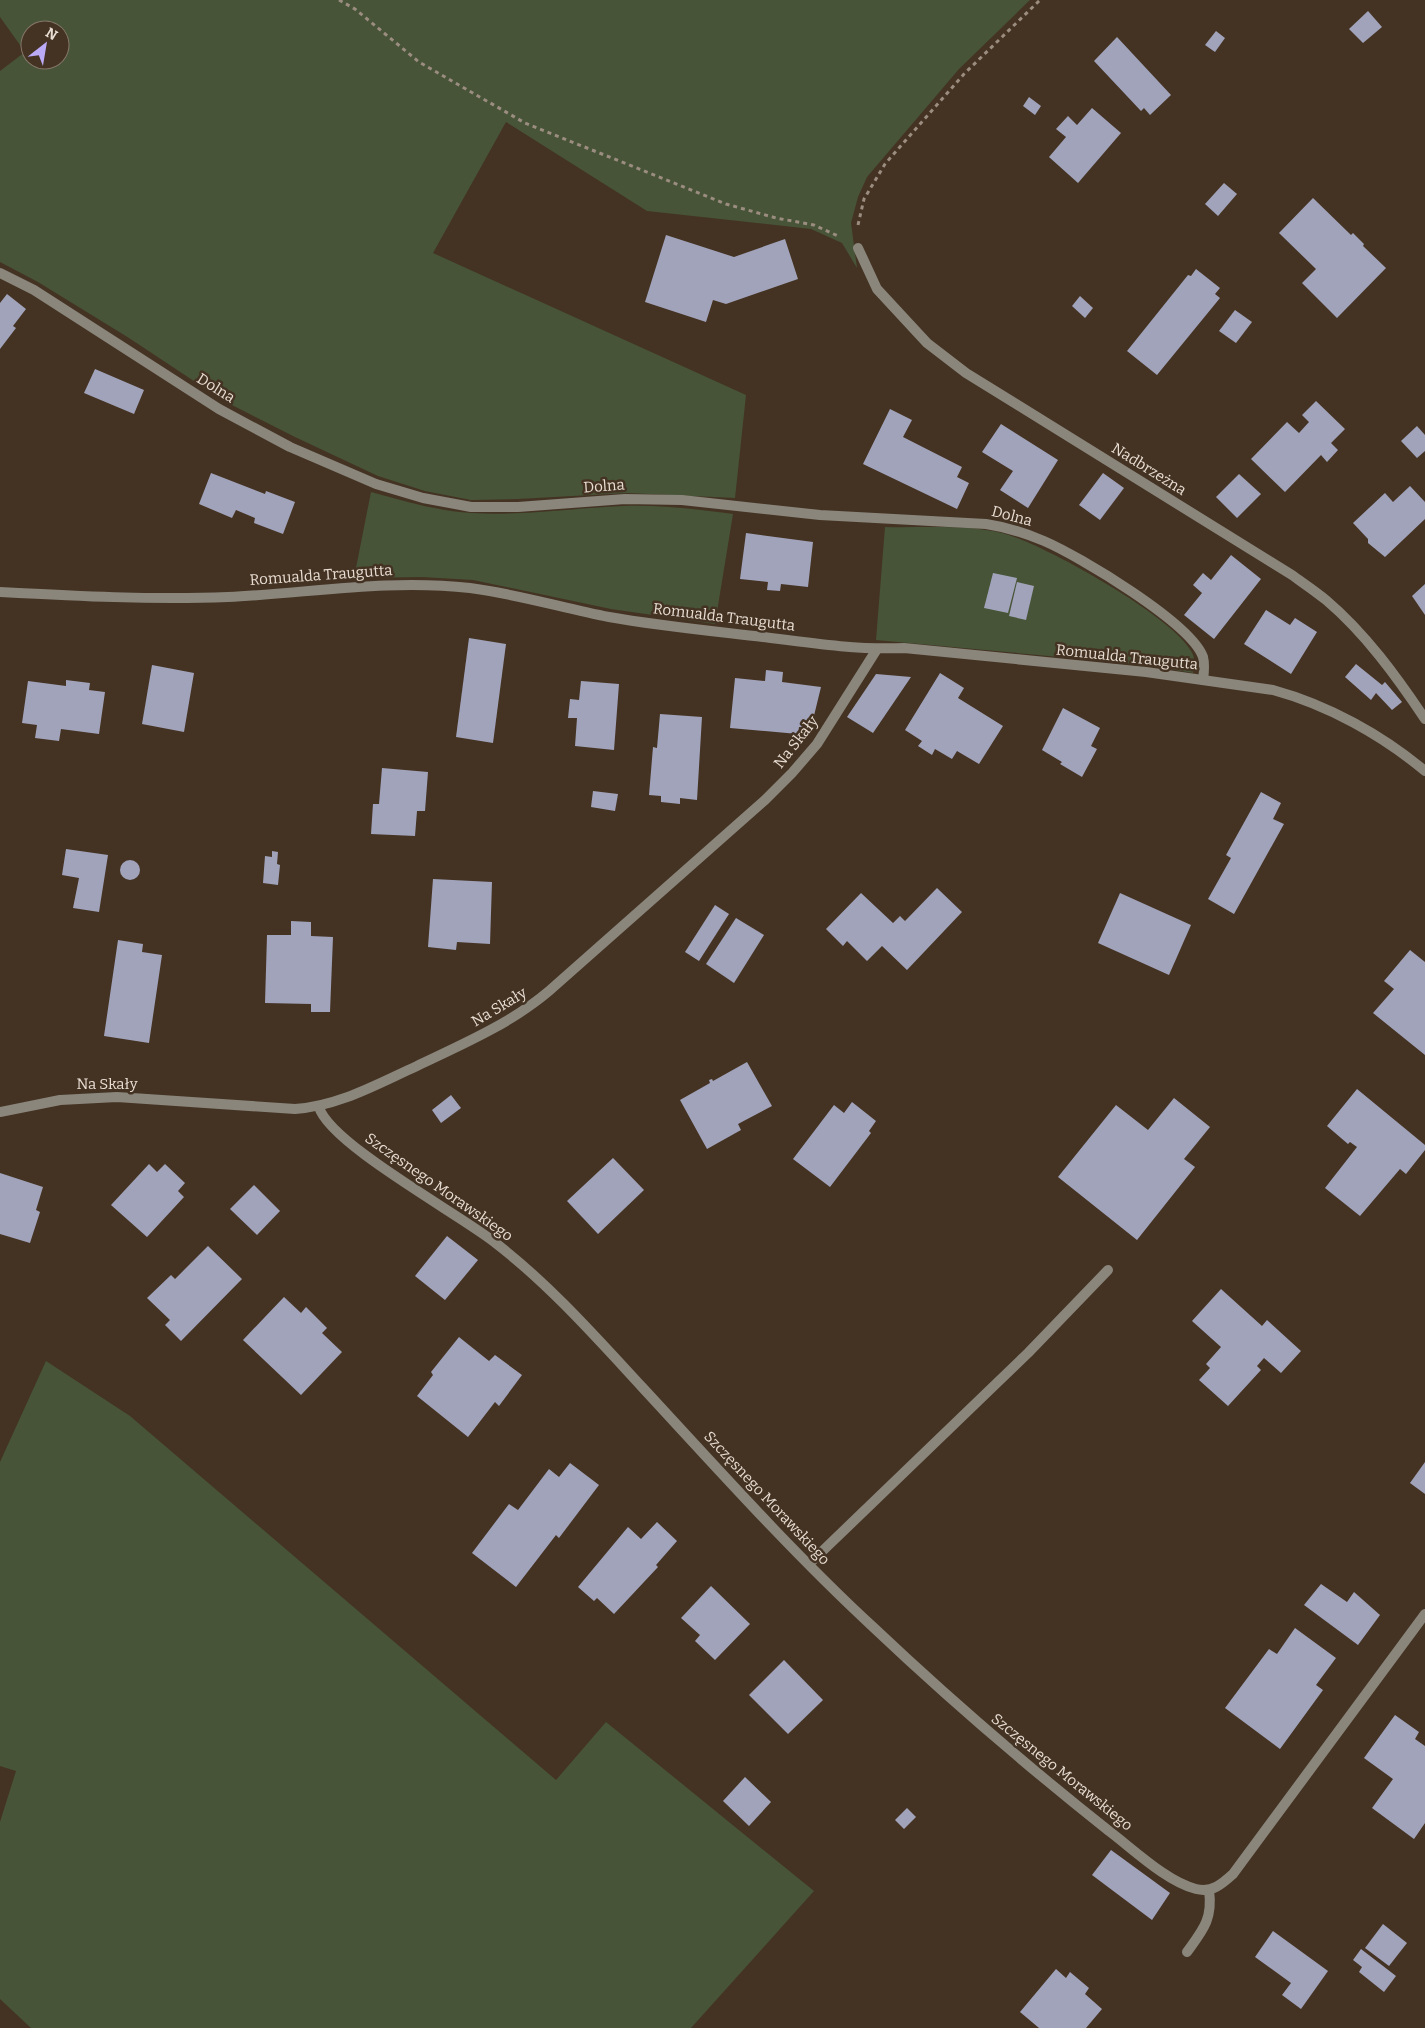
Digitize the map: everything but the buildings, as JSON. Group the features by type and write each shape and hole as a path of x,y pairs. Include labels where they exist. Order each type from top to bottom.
{"street":[{"name":"Nadbrzeżna","path":"858,248 877,289 927,343 966,373 1292,575 1327,601 1355,629 1422,706 1425,719"},
{"name":"Dolna","path":"0,273 42,296 219,409 290,447 376,484 423,498 471,507 518,507 625,500 682,500 820,515 986,524 1006,527 1045,542 1085,564 1169,620 1184,632 1202,656 1205,666 1203,680"},
{"name":"Romualda Traugutta","path":"0,592 135,599 230,597 354,585 422,584 472,588 610,617 679,627 876,649 904,648 1146,672 1273,690 1292,695 1343,718 1374,735 1398,750 1425,771"},
{"name":"Na Skały","path":"0,1112 60,1100 117,1097 295,1109 319,1107 373,1086 470,1041 530,1007 765,800 817,744 876,649"},
{"name":"Szczęsnego Morawskiego","path":"319,1107 321,1116 345,1139 460,1217 528,1270 613,1355 809,1564 958,1705 1076,1805 1166,1874 1183,1884 1197,1889 1209,1890"},
{"path":"809,1564 1028,1353 1108,1270"},
{"path":"1187,1952 1207,1922 1212,1908 1209,1890 1222,1884 1244,1860 1425,1614"}],"path":[{"path":"339,0 355,9 419,62 525,123 726,204 776,218 814,225 839,236 858,248"},
{"path":"858,248 858,224 864,199 885,164 964,74 1040,0"}],"green space":[{"path":"0,0 1030,0 959,69 867,177 858,197 851,223 857,268 842,243 811,229 647,211 506,122 433,253 746,395 735,498 627,493 471,500 425,491 378,476 224,401 129,338 38,282 0,262 0,71 20,56 20,70 70,70 70,20 20,20 20,45 0,17"},
{"path":"371,492 433,508 472,513 491,514 638,506 733,514 715,624 611,609 473,580 422,577 354,578"},
{"path":"885,527 959,527 988,530 1002,533 1046,551 1104,583 1159,619 1179,636 1193,654 1193,673 1147,665 876,640"},
{"path":"46,1361 130,1416 556,1780 606,1722 814,1891 691,2028 31,2028 0,1999 0,1822 16,1771 0,1766 0,1462"}]}
